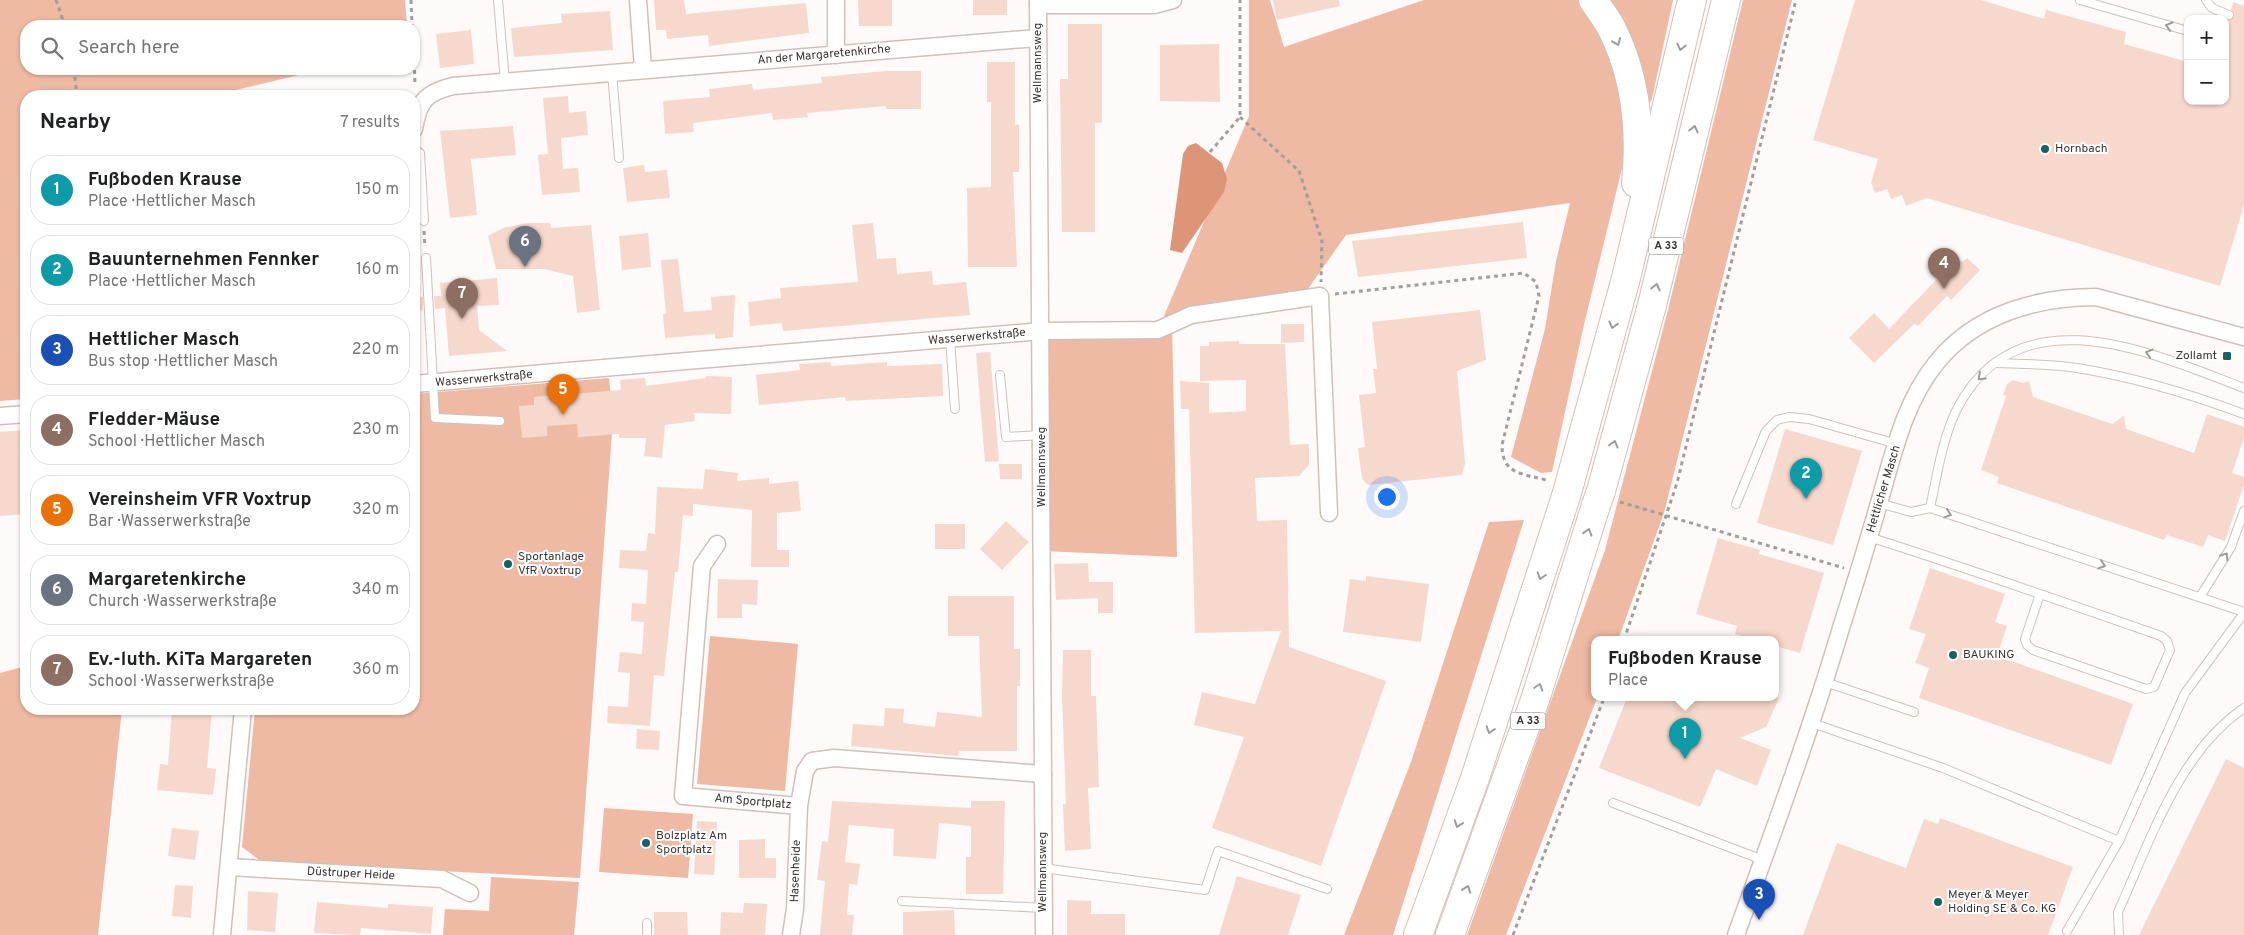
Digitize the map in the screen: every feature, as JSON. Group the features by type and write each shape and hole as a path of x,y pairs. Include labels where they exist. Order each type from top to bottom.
{"highway":[{"path":"1593,0 1612,28 1629,70 1638,125 1638,167 1626,278"},
{"name":"A 33","path":"1418,935 1475,778 1568,489 1626,278 1692,0"},
{"name":"A 33","path":"1450,935 1535,700 1599,498 1652,305 1726,0"}],"street":[{"path":"638,0 643,69"},
{"path":"836,0 836,55"},
{"path":"1038,2 1154,5 1173,0"},
{"name":"Wellmannsweg","path":"1038,2 1042,331 1044,935"},
{"name":"An der Margaretenkirche","path":"425,98 438,90 453,86 1037,38"},
{"path":"420,107 425,98"},
{"path":"1320,296 1329,513"},
{"name":"Wasserwerkstraße","path":"420,384 1042,331 1158,330 1191,315 1320,296"},
{"name":"Hettlicher Masch","path":"1736,935 1812,723 1897,444 1913,398 1937,362 1962,336 1990,319 2018,307 2071,297 2096,297 2244,337"},
{"path":"0,416 20,414"},
{"name":"Am Sportplatz","path":"717,544 702,566 683,796 799,806 805,770 812,761 834,758 1043,774"},
{"path":"222,935 242,715"},
{"name":"Hasenheide","path":"791,935 795,909 799,806"},
{"name":"Düstruper Heide","path":"229,867 442,879 470,893"}],"lane":[{"path":"498,0 505,82"},
{"path":"2080,0 2184,30"},
{"path":"2206,0 2212,8 2229,15"},
{"path":"612,72 619,158"},
{"path":"420,153 424,221"},
{"path":"426,258 435,418 500,421"},
{"path":"950,339 955,409"},
{"path":"1930,508 1944,446 1957,410 1975,383 1996,363 2022,347 2050,341 2087,340 2158,356 2244,388"},
{"path":"1996,363 2065,367 2100,372 2151,384 2244,414"},
{"path":"1000,375 1006,437 1042,435"},
{"path":"1736,504 1766,431 1777,420 1789,417 1809,419 1897,444"},
{"path":"1879,503 1911,512 1930,508 2244,612 2185,692 2119,841 2066,931"},
{"path":"2200,597 2231,547 2244,511"},
{"path":"1869,537 2040,594 2161,636 2167,641 2170,650 2154,686 2146,689 2032,650 2026,645 2025,638 2040,594"},
{"path":"1825,682 1914,712"},
{"path":"2118,935 2118,912 2181,774 2223,722 2244,708"},
{"path":"1812,723 1944,768 2119,841"},
{"path":"1613,803 1763,860"},
{"path":"1044,868 1205,890 1218,851 1327,889"},
{"path":"902,901 1044,908"},
{"path":"646,923 647,935"}],"path":[{"path":"56,0 63,20"},
{"path":"411,0 412,20"},
{"path":"1210,152 1240,117 1240,0"},
{"path":"1625,636 1678,483 1796,0"},
{"path":"75,75 76,90"},
{"path":"415,75 416,87 418,90"},
{"path":"420,92 425,98"},
{"path":"1240,117 1299,171 1322,241 1320,296"},
{"path":"424,221 426,258"},
{"path":"1513,935 1603,701"}],"shaded area":[{"path":"0,0 405,0 407,20 20,20 20,75 299,75 236,90 20,90 20,399 0,401"},
{"path":"1249,0 1270,0 1284,47 1424,0 1578,0 1600,28 1617,75 1627,125 1625,156 1583,329 1552,472 1541,473 1511,457 1545,329 1556,261 1570,203 1346,235 1308,289 1191,315 1172,323 1177,557 1043,551 1042,331 1158,330 1249,116"},
{"path":"1593,0 1673,0 1652,99 1638,125"},
{"path":"1743,0 1792,0 1664,513 1619,636 1591,636 1591,701 1596,701 1506,935 1467,935 1605,550 1668,310"},
{"path":"1196,143 1222,163 1227,179 1224,192 1182,253 1170,250 1183,154 1188,146"},
{"name":"Sportanlage VfR Voxtrup","path":"609,378 613,419 580,878 262,862 242,847 254,715 420,715 420,394"},
{"path":"1524,520 1393,935 1344,935 1411,762 1489,522"},
{"path":"710,636 798,644 785,791 697,784"},
{"path":"20,668 20,715 121,715 98,935 0,935 0,673"},
{"name":"Bolzplatz Am Sportplatz","path":"604,808 693,814 688,878 599,872"},
{"path":"491,877 579,882 574,935 443,935 445,909 489,911"}],"building":[{"path":"654,0 684,0 686,14 806,3 809,33 709,46 708,35 667,39 666,30 656,30"},
{"path":"858,0 892,0 892,26 859,26"},
{"path":"973,0 1007,0 1007,15 973,15"},
{"path":"1273,0 1339,0 1340,6 1277,20"},
{"name":"Hornbach","path":"1855,0 1981,0 2044,19 2046,10 2126,32 2124,44 2184,61 2184,105 2229,105 2229,19 2234,17 2231,10 2233,2 2244,6 2244,205 2220,286 1927,198 1906,206 1902,195 1891,199 1887,189 1875,193 1871,183 1878,159 1813,140"},
{"path":"610,11 613,50 514,57 511,28 562,23 561,14"},
{"path":"1068,24 1102,24 1102,123 1095,123 1095,232 1062,232 1060,79 1068,79"},
{"path":"471,30 474,64 440,68 436,34"},
{"path":"1219,44 1220,102 1160,101 1160,45"},
{"path":"987,62 1015,62 1015,125 1019,125 1019,172 1013,172 1017,267 968,267 967,188 991,187 991,102 987,102"},
{"path":"886,71 921,71 921,109 886,109 886,106 807,113 808,117 773,120 772,113 693,123 694,132 665,134 663,101 710,97 709,89 752,84 753,90 822,83 821,77"},
{"path":"568,96 569,113 586,111 588,135 561,138 563,169 578,168 580,192 542,195 538,155 548,154 543,98"},
{"path":"513,126 516,155 471,159 477,215 450,218 440,131"},
{"path":"644,165 645,172 667,170 670,198 627,202 623,168"},
{"path":"1523,222 1527,258 1358,277 1352,241"},
{"path":"528,223 550,223 551,228 591,225 600,310 577,313 573,276 544,269 496,269 488,236 503,228"},
{"path":"873,223 877,259 896,258 897,274 932,271 933,285 966,282 970,315 783,331 782,323 750,326 748,302 781,298 780,288 858,282 852,225"},
{"path":"648,233 651,267 622,270 619,236"},
{"path":"1957,258 1962,262 1967,258 1980,270 1951,300 1947,296 1918,326 1915,323 1874,363 1849,338 1874,313 1889,329"},
{"path":"678,259 684,312 712,310 711,297 735,295 733,337 715,339 715,334 665,338 663,314 666,314 661,260"},
{"path":"497,278 499,305 477,306 479,330 507,351 449,356 445,308 435,309 434,296 441,296 440,283"},
{"path":"420,297 423,297 423,310 420,310"},
{"path":"1480,310 1486,360 1457,371 1465,463 1462,475 1368,485 1362,479 1358,448 1365,447 1359,395 1376,393 1373,369 1377,369 1372,322"},
{"path":"1281,324 1304,324 1304,342 1281,343"},
{"path":"1239,341 1239,344 1285,344 1290,445 1309,444 1309,465 1299,476 1255,478 1257,521 1287,520 1289,647 1386,681 1321,866 1212,828 1244,737 1194,725 1202,692 1255,704 1281,631 1195,633 1189,409 1181,409 1180,381 1209,383 1209,413 1246,411 1246,380 1200,381 1200,346 1209,346 1209,342"},
{"path":"990,352 999,461 985,462 976,353"},
{"path":"830,362 831,366 887,362 887,366 942,364 943,396 846,401 845,397 759,405 756,375 800,370 799,364"},
{"path":"706,376 732,377 731,414 694,413 695,421 665,425 662,458 644,456 646,438 619,438 619,434 578,437 577,424 547,426 547,436 522,438 519,406 534,405 534,397 621,390 620,380 645,378 646,386 706,378"},
{"path":"2013,380 2023,383 2029,381 2033,397 2112,424 2124,416 2126,429 2194,453 2207,414 2244,427 2244,438 2232,473 2244,477 2244,485 2225,541 2208,535 2203,547 2167,535 2164,540 1997,483 1999,477 1981,470 2006,396 2003,395 2007,384"},
{"path":"1785,429 1862,451 1833,545 1757,523"},
{"path":"20,430 20,514 0,516 0,432"},
{"path":"999,464 1022,464 1022,479 1000,479"},
{"path":"705,469 738,473 737,481 769,478 769,484 798,481 801,511 777,513 777,550 789,550 789,567 751,567 752,510 693,504 693,516 683,515 678,572 675,572 664,676 654,675 650,726 607,723 608,706 628,707 630,673 618,672 620,652 642,654 644,622 631,621 632,603 646,604 648,570 619,568 620,550 646,551 648,533 655,534 657,487 703,489"},
{"path":"1006,521 1029,542 1002,570 980,549"},
{"path":"935,524 965,524 965,549 935,549"},
{"path":"1718,538 1760,550 1759,554 1824,573 1800,653 1779,647 1779,636 1742,636 1735,634 1737,626 1696,614"},
{"path":"1088,563 1089,582 1113,582 1113,613 1098,613 1098,598 1056,600 1054,564"},
{"path":"1930,568 2005,594 1995,622 2007,626 1997,656 2133,704 2111,765 1919,698 1929,668 1915,663 1926,634 1909,629"},
{"path":"1366,576 1429,584 1421,642 1343,632 1350,579 1366,581"},
{"path":"718,579 758,580 757,605 742,604 742,618 717,618"},
{"path":"948,596 1014,596 1014,649 1020,649 1020,686 1017,686 1017,751 959,751 958,756 851,746 853,724 884,726 885,708 904,709 903,723 935,727 937,712 982,717 979,636 948,636"},
{"path":"1063,650 1091,650 1091,696 1096,696 1099,787 1088,788 1091,849 1065,851 1063,804 1066,804 1062,697"},
{"path":"1626,701 1778,701 1766,727 1740,738 1771,750 1757,786 1716,769 1700,807 1599,768"},
{"path":"172,715 211,715 207,768 216,769 213,795 157,790 160,764 168,765"},
{"path":"637,729 660,731 659,750 636,749"},
{"path":"2226,759 2244,768 2244,935 2139,935"},
{"path":"832,801 971,808 971,801 1005,801 1003,894 966,894 966,857 971,857 971,826 939,823 936,859 893,856 894,829 849,825 845,862 860,864 857,885 849,884 847,915 854,915 852,935 820,935 825,881 817,880 822,841 828,842"},
{"name":"Meyer & Meyer Holding SE & Co. KG","path":"1940,818 2073,867 2048,935 1803,935 1837,843 1906,868 1924,819 1938,824"},
{"path":"697,821 717,822 714,875 694,874"},
{"path":"172,828 199,831 195,860 168,856"},
{"path":"765,839 765,858 776,858 776,878 739,878 739,840"},
{"path":"1237,876 1301,895 1288,935 1219,935"},
{"path":"175,885 193,886 191,918 172,916"},
{"path":"248,891 278,893 275,932 247,930"},
{"path":"1067,900 1091,901 1091,914 1125,914 1125,935 1067,935"},
{"path":"317,902 388,908 388,904 433,907 431,934 361,928 360,935 314,933"},
{"path":"744,903 767,904 765,935 720,935 721,912 743,913"},
{"path":"954,910 955,935 903,935 903,912"},
{"path":"654,912 687,912 688,935 654,935"}],"place":[{"name":"Hornbach","path":"2045,149"},
{"name":"Margaretenkirche","path":"525,267"},
{"name":"Fledder-Mäuse","path":"1944,289"},
{"name":"Ev.-luth. KiTa Margareten","path":"462,319"},
{"name":"Zollamt","path":"2227,356"},
{"name":"Vereinsheim VFR Voxtrup","path":"563,415"},
{"name":"Bauunternehmen Fennker","path":"1806,499"},
{"name":"Sportanlage VfR Voxtrup","path":"508,564"},
{"name":"BAUKING","path":"1953,655"},
{"name":"Fußboden Krause","path":"1685,759"},
{"name":"Bolzplatz Am Sportplatz","path":"646,843"},
{"name":"Meyer & Meyer Holding SE & Co. KG","path":"1938,902"},
{"name":"Hettlicher Masch","path":"1759,920"}]}
